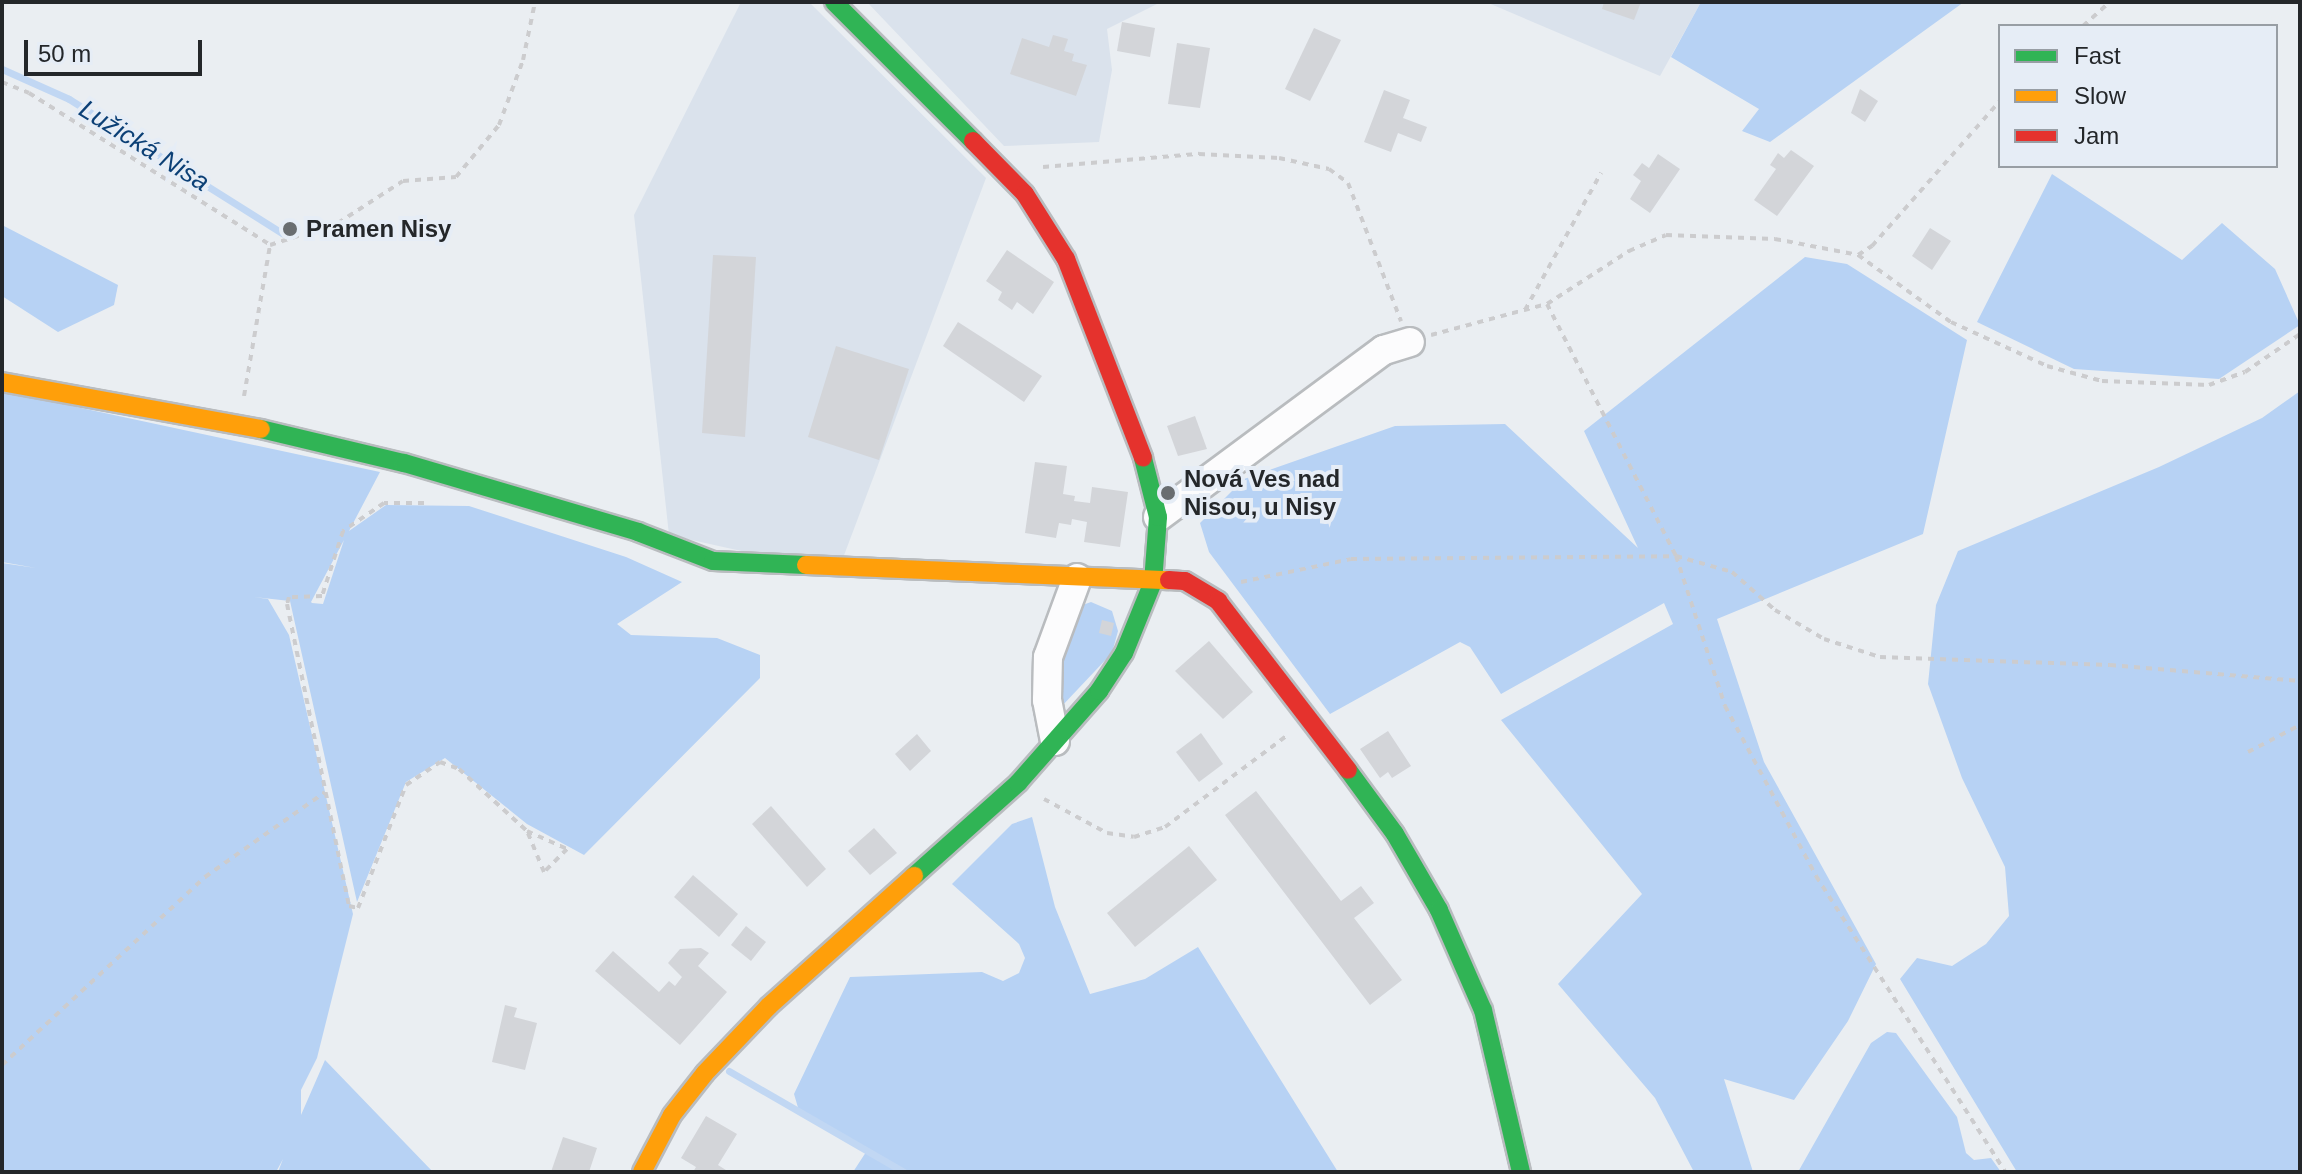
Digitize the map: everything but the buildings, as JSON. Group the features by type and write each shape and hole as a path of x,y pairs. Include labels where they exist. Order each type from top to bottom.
{"street":[{"path":"642,1172 672,1115 769,1006 1018,783 1055,741 1124,653 1153,582 1158,517 1147,468 1093,318 1066,259 1025,194 834,2"},
{"path":"1158,517 1384,350 1410,342"},
{"path":"2,382 237,423 463,480 638,532 713,561 1185,581 1218,601 1303,707 1395,834 1439,910 1483,1010 1521,1172"},
{"path":"1055,741 1047,700 1048,657 1077,578"}],"path":[{"path":"270,245 338,223 403,181 456,177 499,125 523,60 535,2"},
{"path":"2085,24 2110,2"},
{"path":"2,82 29,93 270,245"},
{"path":"1858,255 1872,246 1998,103"},
{"path":"1002,170 1199,154 1279,158 1329,169 1348,183 1410,342 1547,304 1629,251 1666,235 1775,239 1858,255 1951,322 2047,366 2102,381 2209,385 2245,372 2300,334"},
{"path":"1524,312 1601,173"},
{"path":"244,393 270,245"},
{"path":"1547,304 1676,556 1725,706 1816,876 2005,1172"},
{"path":"463,480 431,503 384,503 343,531 322,596 289,597 349,906 358,908 406,785 440,762 459,769 527,831 567,849 544,872 527,831"},
{"path":"1200,590 1351,559 1676,556 1732,572 1775,610 1824,639 1880,657 2110,665 2300,681"},
{"path":"1018,783 1075,818 1107,833 1134,837 1165,827 1270,751 1283,741 1303,707"},
{"path":"2248,752 2300,725"},
{"path":"2,1065 205,877 325,792"}],"shaded area":[{"path":"741,2 809,2 986,178 843,558 755,554 669,535 634,215"},
{"path":"867,2 1161,2 1107,29 1112,70 1099,142 1004,146"},
{"path":"1486,2 1701,2 1660,76"},
{"path":"1701,2 1964,2 1770,142 1742,131 1759,109 1671,57"},
{"path":"2052,174 2182,260 2222,223 2275,269 2300,325 2219,379 2074,369 1977,322"},
{"path":"2,225 118,285 114,305 58,332 2,296"},
{"path":"1805,257 1847,264 1967,340 1923,534 1717,619 1764,762 1876,964 1848,1021 1794,1100 1724,1079 1753,1172 1694,1172 1655,1098 1558,984 1642,894 1501,720 1673,624 1664,603 1501,694 1470,647 1460,642 1330,714 1209,552 1200,523 1244,479 1395,426 1505,424 1638,548 1584,431"},
{"path":"2,391 380,472 349,531 386,505 469,506 626,557 682,582 617,624 631,635 717,638 760,655 760,678 584,855 527,824 445,758 406,782 357,902 290,601 246,596 268,599 289,635 353,914 317,1058 301,1090 301,1115 325,1060 433,1172 278,1172 283,1159 276,1172 2,1172 2,563 36,568 2,562","holes":["344,540 323,604 311,602"]},
{"path":"2300,391 2300,1172 2017,1172 1900,979 1917,958 1952,966 1986,944 2009,916 2005,867 1962,778 1928,684 1936,605 1958,551 2159,467 2262,418"},
{"path":"1091,602 1112,611 1118,631 1112,653 1061,707 1065,634 1077,607"},
{"path":"1032,817 1055,907 1090,994 1145,979 1198,947 1338,1172 853,1172 868,1149 799,1111 794,1094 850,977 982,972 1003,981 1019,973 1025,958 1019,944 952,884 1012,824"},
{"path":"1887,1032 1896,1033 1957,1117 1966,1153 1974,1160 1991,1158 2001,1172 1798,1172 1871,1043"}],"waterway":[{"name":"Lužická Nisa","path":"2,69 69,99 282,233"},
{"path":"729,1071 904,1172"}],"traffic: fast":[{"path":"834,2 973,141"},
{"path":"261,429 404,463 638,532 713,561 806,565"},
{"path":"914,876 1018,783 1099,691 1124,653 1153,582 1158,517 1143,458"},
{"path":"1348,770 1395,834 1439,910 1483,1010 1521,1172"}],"traffic: slow":[{"path":"2,382 261,429"},
{"path":"806,565 1169,580"},
{"path":"642,1172 672,1115 705,1073 769,1006 914,876"}],"traffic: jam":[{"path":"973,141 1025,194 1066,259 1143,458"},
{"path":"1169,580 1185,581 1218,601 1348,770"}],"place":[{"name":"Pramen Nisy","path":"290,229"},
{"name":"Nová Ves nad Nisou, u Nisy","path":"1168,493"}]}
